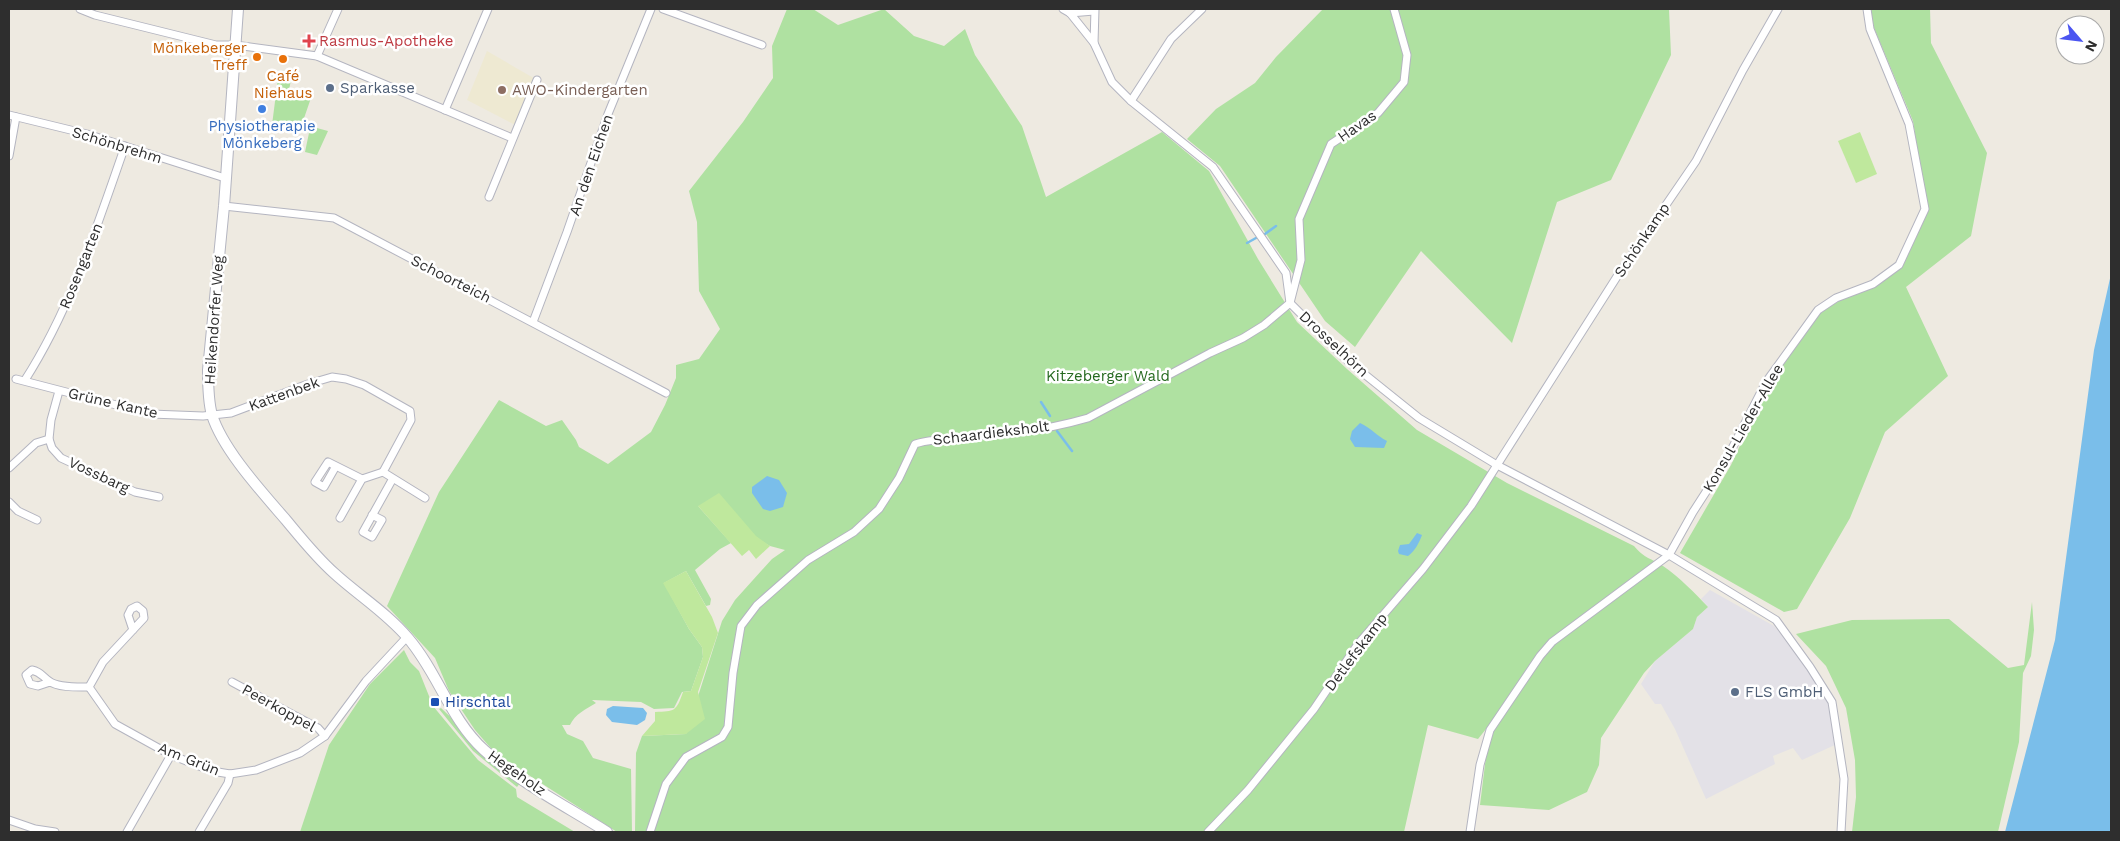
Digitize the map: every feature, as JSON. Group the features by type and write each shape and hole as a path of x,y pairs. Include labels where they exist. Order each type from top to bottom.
{"street":[{"path":"80,9 95,15 216,45 235,45 317,56 512,138"},
{"name":"Heikendorfer Weg","path":"238,9 224,206 208,370 208,394 212,415 221,434 255,484 321,561 407,637 424,657 444,696"},
{"path":"317,56 338,9"},
{"path":"445,110 488,9"},
{"name":"An den Eichen","path":"532,322 567,232 608,114 652,9"},
{"path":"663,9 762,46"},
{"path":"1131,101 1171,39 1202,9"},
{"name":"Havas","path":"1290,303 1301,260 1298,219 1331,144 1378,113 1404,82 1407,55 1394,9"},
{"name":"Schönkamp","path":"1497,465 1618,275 1696,161 1743,70 1778,9"},
{"name":"Konsul-Lieder-Allee","path":"1470,832 1480,765 1490,730 1540,656 1552,642 1669,555 1692,512 1724,464 1766,382 1818,310 1836,298 1873,284 1899,265 1925,209 1909,124 1870,28 1867,9"},
{"path":"1066,11 1094,10"},
{"name":"Drosselhörn","path":"1094,10 1094,43 1112,82 1131,101 1213,168 1286,273 1290,303 1348,361 1419,418 1497,465 1669,555 1776,620 1810,667 1832,702 1844,779 1841,832"},
{"path":"1066,11 1094,43"},
{"path":"488,197 536,80"},
{"path":"9,156 12,116"},
{"name":"Schönbrehm","path":"12,116 87,134 225,178"},
{"name":"Rosengarten","path":"24,380 60,318 78,277 125,146"},
{"name":"Schoorteich","path":"224,206 334,218 666,393"},
{"name":"Schaardieksholt","path":"650,832 666,784 686,757 722,736 728,727 733,674 741,626 757,605 808,560 854,532 880,509 899,478 915,444 926,441 992,435 1067,424 1088,418 1210,353 1244,338 1264,325 1290,303"},
{"name":"Kattenbek","path":"212,415 231,413 308,384 332,378 364,385 410,411 411,420 382,472"},
{"name":"Grüne Kante","path":"16,379 150,414 212,415"},
{"path":"9,468 36,443 48,439 59,390"},
{"name":"Vossbarg","path":"48,439 52,448 61,458 135,492 159,497"},
{"name":"Detlefskamp","path":"1208,832 1248,790 1314,709 1358,644 1423,569 1471,506 1497,465"},
{"path":"336,466 362,479"},
{"path":"340,518 362,479 382,472 392,480 425,498"},
{"path":"372,515 392,480"},
{"path":"9,502 18,511 37,520"},
{"path":"50,682 76,688 89,687 103,662 133,630"},
{"name":"Am Grün","path":"89,687 115,724 171,755 212,772 230,774 256,770 300,754 325,736 366,682 407,637"},
{"name":"Peerkoppel","path":"232,682 318,728 325,736"},
{"name":"Hegeholz","path":"444,696 462,725 494,759 607,832"},
{"path":"126,832 171,755"},
{"path":"199,832 228,783 230,774"},
{"path":"9,820 35,829 55,832"}],"shaded area":[{"name":"AWO-Kindergarten","path":"487,51 537,80 517,126 467,100"},
{"name":"FLS GmbH","path":"1710,590 1774,626 1808,666 1829,701 1837,744 1802,760 1793,748 1773,756 1775,764 1706,799 1675,729 1661,704 1655,704 1641,684 1655,661 1693,629 1697,617 1708,607 1701,599"}],"green space":[{"name":"Kitzeberger Wald","path":"787,9 813,9 838,25 884,9 914,36 944,46 965,29 975,55 1022,126 1046,197 1162,132 1209,171 1258,259 1297,322 1417,430 1507,483 1634,546 1645,556 1659,563 1681,580 1708,607 1697,617 1693,629 1655,661 1644,673 1601,738 1599,765 1587,792 1549,810 1480,805 1490,724 1478,739 1428,725 1404,832 635,832 636,753 642,736 686,734 722,621 735,600 772,559 785,550 770,546 698,506 731,543 720,549 695,570 711,599 710,605 706,606 686,571 664,583 689,629 702,647 703,657 691,691 682,692 674,708 654,709 641,702 592,700 596,703 578,715 570,725 562,725 567,734 583,741 593,758 631,769 632,832 617,832 496,754 475,730 449,691 435,658 387,606 439,492 499,400 546,426 562,420 579,447 608,464 651,432 676,378 676,365 699,359 720,329 699,291 697,222 689,191 743,122 773,78 772,46"},
{"path":"1323,9 1669,9 1671,55 1611,180 1557,202 1512,343 1421,251 1355,347 1325,321 1220,166 1187,139 1216,109 1255,83 1276,57"},
{"path":"1870,9 1930,9 1931,43 1987,153 1971,236 1906,287 1948,376 1885,432 1850,518 1797,609 1784,612 1680,553 1731,465 1769,383 1820,312 1901,266 1926,209 1913,121 1874,28"},
{"path":"278,78 291,80 289,90 312,95 302,124 328,131 317,155 305,152 309,133 272,125"},
{"path":"1860,132 1877,174 1856,183 1838,141"},
{"path":"719,493 756,536 770,546 756,559 749,550 742,556 698,506"},
{"path":"686,571 712,617 718,633 698,692 705,719 686,734 642,736 655,721 655,712 671,711 676,707 683,692 691,691 703,657 702,647 689,629 663,583"},
{"path":"2032,602 2034,630 2031,656 2023,673 2019,742 1998,832 1852,832 1856,797 1855,760 1846,708 1826,666 1796,634 1852,620 1949,619 2008,668 2024,665"},
{"path":"404,650 410,662 419,671 433,706 478,760 516,789 517,797 575,832 300,832 329,745 370,684"},
{"path":"441,708 520,783 517,787 473,751 439,709"}],"water":[{"path":"2111,274 2111,832 2005,832 2055,640 2094,350"},
{"path":"1360,423 1387,441 1384,448 1355,447 1350,439 1352,431"},
{"path":"767,476 779,480 787,493 783,507 770,511 763,509 752,493 752,487"},
{"path":"1417,533 1422,535 1413,552 1408,556 1399,554 1400,545 1409,544"},
{"path":"613,706 643,708 647,713 645,720 637,725 612,722 606,715 607,709"}],"waterway":[{"path":"1265,234 1276,226"},
{"path":"1247,243 1256,238"},
{"path":"1041,402 1050,416"},
{"path":"1057,431 1072,451"}],"place":[{"name":"Rasmus-Apotheke","path":"309,41"},
{"name":"Mönkeberger Treff","path":"257,57"},
{"name":"Café Niehaus","path":"283,59"},
{"name":"Sparkasse","path":"330,88"},
{"name":"AWO-Kindergarten","path":"502,90"},
{"name":"Physiotherapie Mönkeberg","path":"262,109"},
{"name":"FLS GmbH","path":"1735,692"},
{"name":"Hirschtal","path":"435,702"}]}
